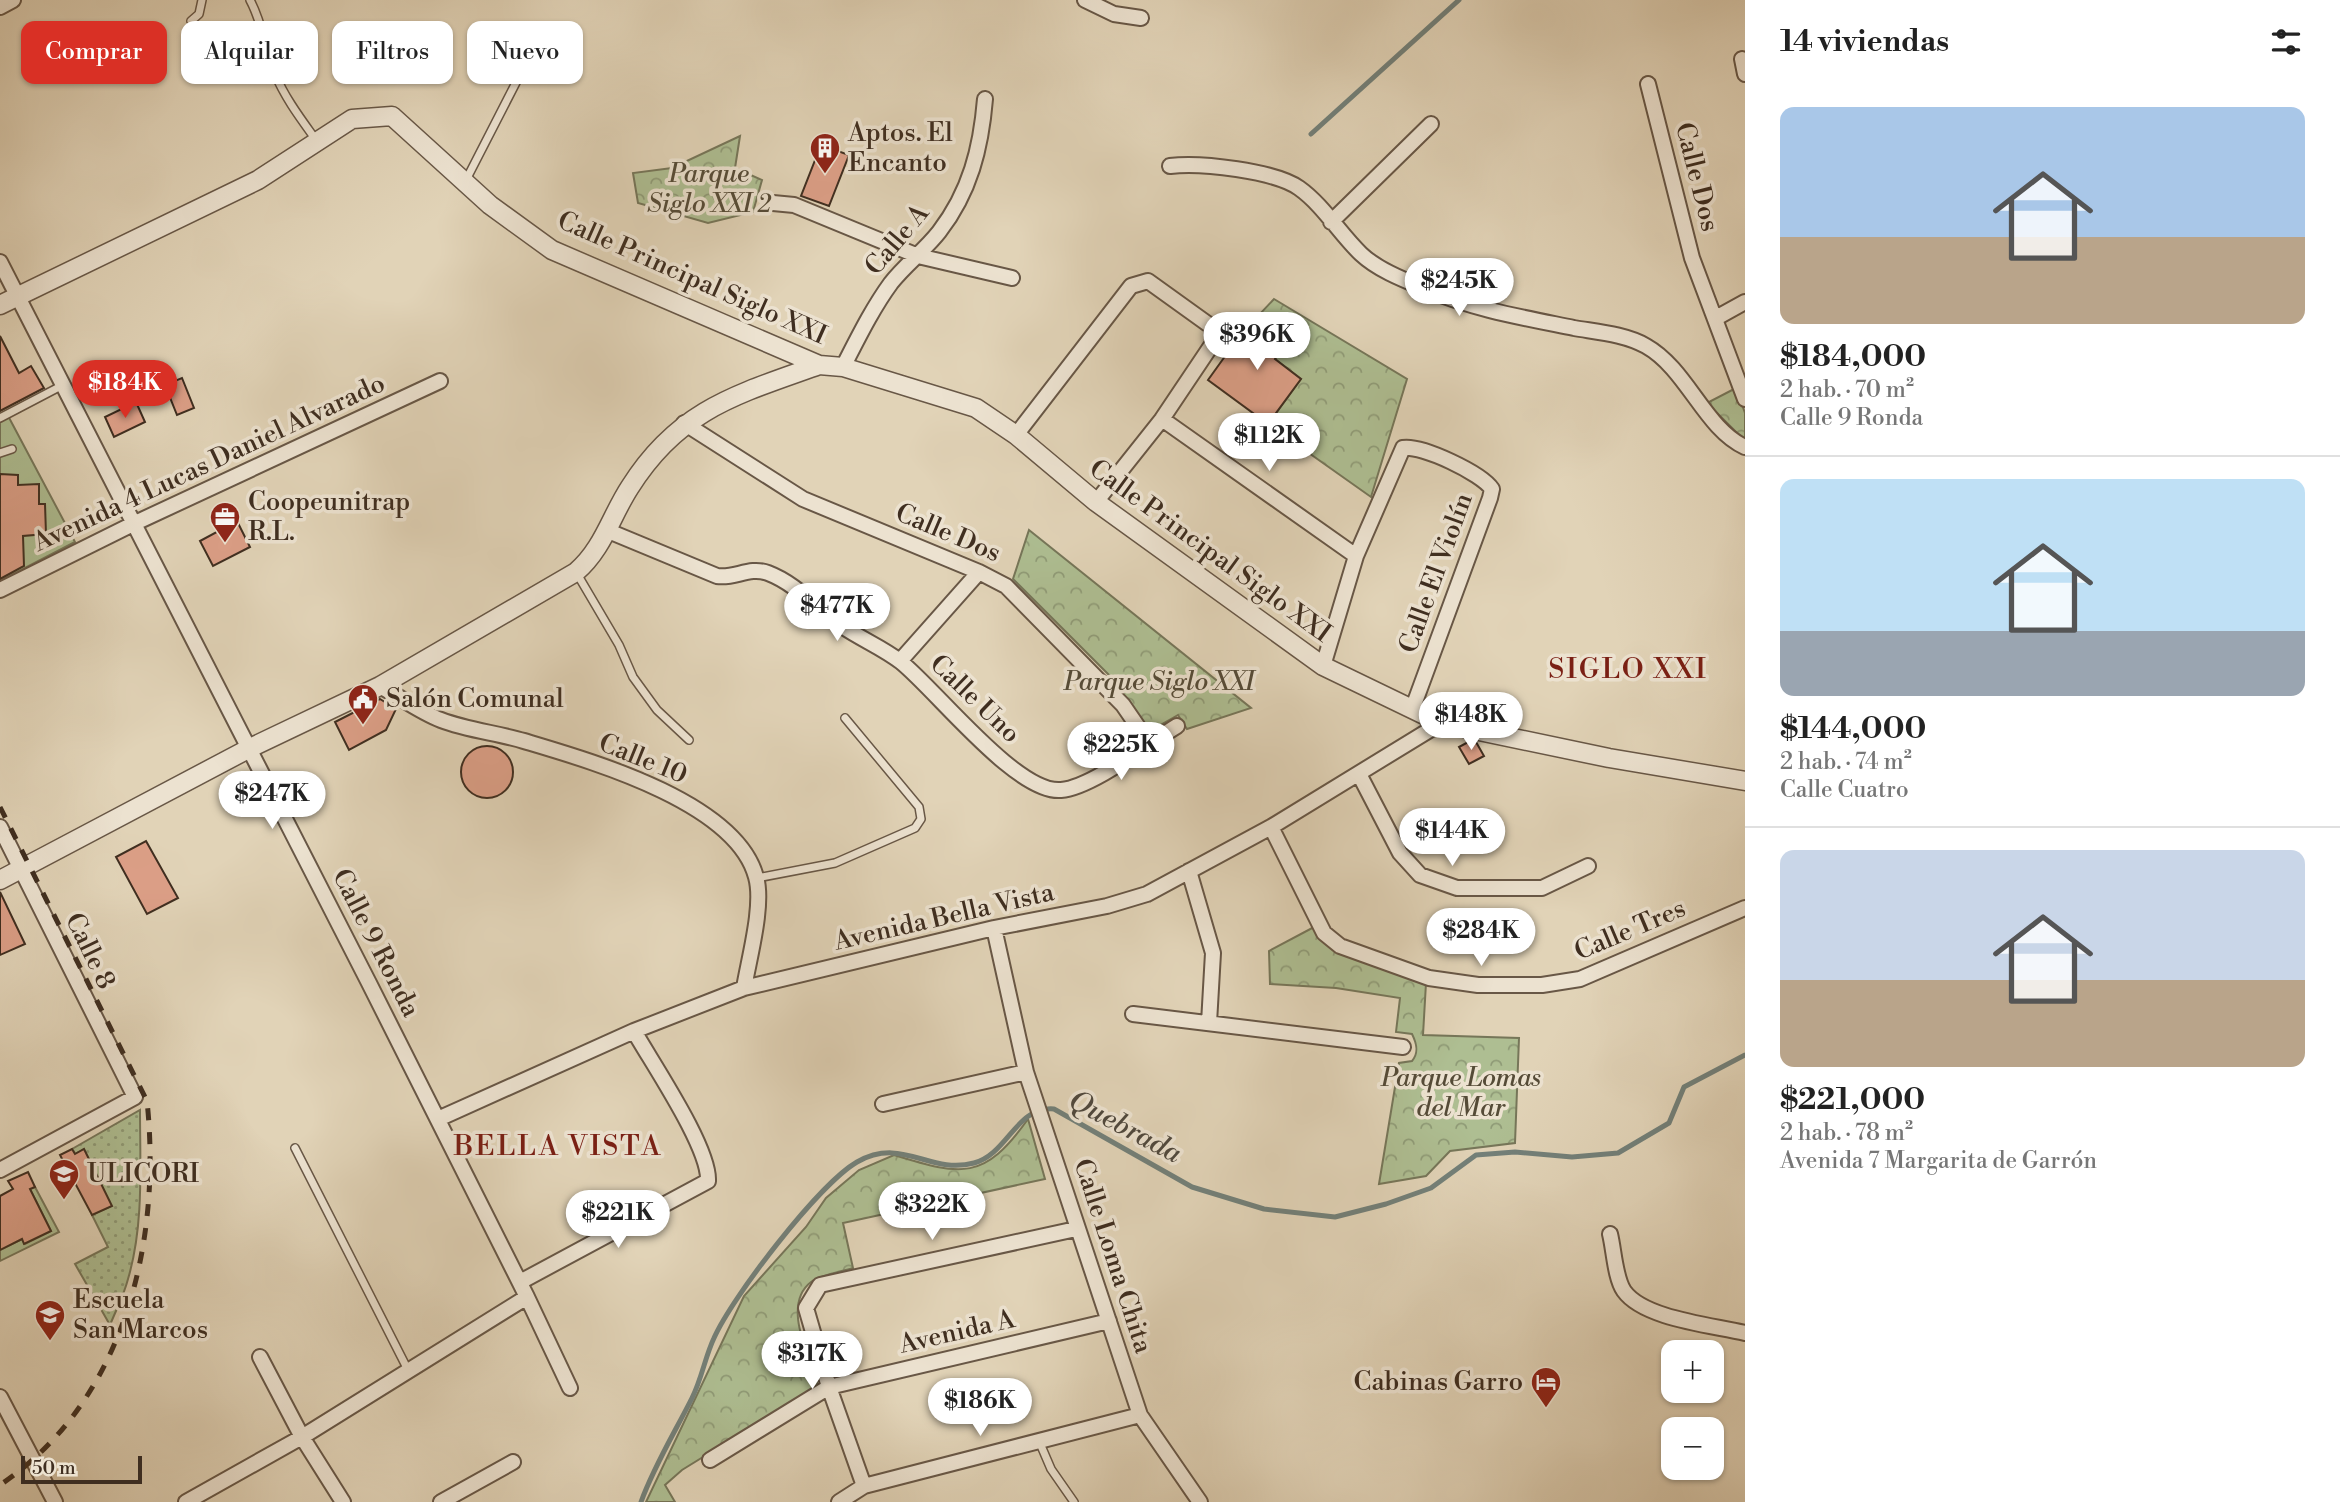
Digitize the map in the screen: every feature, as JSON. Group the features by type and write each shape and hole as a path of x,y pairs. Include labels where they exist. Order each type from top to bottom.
{"street":[{"path":"0,7 13,0"},
{"path":"1085,0 1114,14 1141,18"},
{"path":"1742,58 1745,74"},
{"name":"Calle Dos","path":"1648,84 1692,258 1745,398"},
{"name":"Calle A","path":"843,367 871,313 893,281 940,231 963,194 977,161 985,99"},
{"name":"Calle Principal Siglo XXI","path":"0,305 258,180 352,119 392,116 464,184 552,250 819,365 843,367 976,408 1016,436 1096,502 1323,666 1412,710 1441,723 1609,758 1745,781"},
{"path":"1331,222 1431,124"},
{"path":"1170,166 1191,163 1216,165 1288,182 1301,190 1362,255 1387,272 1428,290 1512,315 1643,344 1675,369 1708,415 1745,447"},
{"path":"773,203 794,205 918,256 1012,278"},
{"name":"Calle 9 Ronda","path":"0,262 438,1119 570,1388"},
{"path":"1016,436 1125,290 1148,281 1212,327 1215,335 1213,343 1162,419 1096,502"},
{"path":"1716,318 1745,302"},
{"path":"0,880 250,748 380,686 576,572 592,558 630,486 657,449 684,423 740,394 819,365"},
{"name":"Avenida 4 Lucas Daniel Alvarado","path":"0,590 133,524 440,381"},
{"path":"1162,419 1356,556"},
{"name":"Calle Dos","path":"684,423 803,499 979,572 1006,586 1124,705 1149,743"},
{"name":"Calle El Violín","path":"1323,666 1356,556 1403,448 1415,446 1478,476 1492,489 1412,710"},
{"name":"Calle Uno","path":"606,530 717,576 727,577 757,569 785,581 842,626 900,661 1018,775 1050,790 1063,790 1088,782 1149,743"},
{"path":"900,661 979,572"},
{"name":"Calle 10","path":"380,686 440,720 524,741 640,780 683,800 708,816 746,854 757,878"},
{"name":"Avenida Bella Vista","path":"438,1119 634,1031 744,988 994,928 1107,906 1147,894 1271,827 1441,723"},
{"path":"1149,743 1177,726"},
{"path":"1359,774 1400,853 1420,875 1457,888 1542,888 1588,866"},
{"name":"Calle 8","path":"0,827 135,1097 1,1166"},
{"name":"Calle Tres","path":"1271,827 1324,933 1340,946 1429,978 1478,985 1542,985 1580,979 1745,908"},
{"path":"1189,871 1213,953 1209,1023"},
{"path":"744,988 757,904 757,878"},
{"name":"Calle Loma Chita","path":"994,928 1026,1073 1140,1415 1200,1502"},
{"path":"1133,1014 1403,1048"},
{"path":"520,1282 700,1188 708,1181 709,1170 699,1145 634,1031"},
{"path":"883,1104 1026,1073"},
{"path":"864,1486 829,1387 806,1308 811,1295 820,1285 1076,1229"},
{"path":"1610,1234 1623,1290 1635,1302 1656,1313 1745,1333"},
{"path":"186,1502 303,1437 527,1297"},
{"name":"Avenida A","path":"710,1460 829,1387 1109,1321"},
{"path":"260,1357 303,1437 343,1502"},
{"path":"0,1397 55,1502"},
{"path":"839,1502 864,1486 1140,1415"},
{"path":"441,1502 513,1462"}],"lane":[{"path":"191,21 199,14 202,0"},
{"path":"250,0 261,20 274,72 287,98 317,141"},
{"path":"464,184 515,84"},
{"path":"0,418 64,384"},
{"path":"0,453 12,449"},
{"path":"576,572 619,645 633,677 657,710 689,740"},
{"path":"757,878 835,863 915,828 921,819 919,807 845,718"},
{"path":"295,1148 408,1370"},
{"path":"1039,1441 1051,1469 1074,1502"}],"green space":[{"name":"Parque Siglo XXI 2","path":"740,136 735,168 762,180 753,212 708,223 638,203 633,173 672,168"},
{"path":"1274,299 1407,379 1371,497 1268,424 1301,379 1275,359 1279,354 1276,351 1289,333 1266,316 1249,339 1241,334"},
{"path":"1736,388 1745,413 1745,441 1707,403"},
{"path":"6,412 75,542 0,581 0,415"},
{"name":"Parque Siglo XXI","path":"1029,530 1251,708 1187,729 1178,715 1148,732 1113,679 1013,579"},
{"name":"Parque Lomas del Mar","path":"1316,926 1323,941 1335,951 1426,983 1423,1035 1519,1038 1515,1143 1450,1151 1426,1176 1379,1184 1399,1063 1412,1061 1416,1055 1416,1045 1412,1034 1396,1032 1400,998 1336,988 1270,984 1269,951"},
{"path":"140,1110 137,1238 126,1285 110,1325 75,1264 108,1247 92,1215 111,1206 83,1150 75,1154 72,1149"},
{"path":"1028,1119 1045,1179 843,1223 853,1268 811,1282 802,1292 798,1304 800,1332 818,1386 682,1470 665,1485 675,1502 646,1502 744,1296 806,1227 826,1198 859,1170 894,1155 955,1169 984,1163 998,1154"},
{"path":"35,1187 59,1232 0,1261 0,1250 22,1239 25,1244 51,1231 30,1189"}],"building":[{"name":"Aptos. El Encanto","path":"821,145 849,155 829,206 801,196"},
{"path":"1266,316 1289,333 1276,351 1279,353 1275,359 1301,379 1268,424 1208,380 1241,334 1249,339"},
{"path":"0,336 19,373 31,366 44,388 0,411"},
{"path":"182,378 194,408 177,415 165,385"},
{"path":"136,402 145,422 114,437 105,417"},
{"path":"0,474 18,475 18,485 39,484 39,504 45,504 46,534 23,536 24,566 0,579"},
{"name":"Coopeunitrap R.L.","path":"237,521 250,547 213,566 200,541"},
{"name":"Salón Comunal","path":"380,699 396,709 386,730 349,750 335,722"},
{"path":"1470,741 1476,742 1484,756 1469,764 1459,747"},
{"path":"487,746 497,748 505,754 511,762 511,782 505,790 497,796 487,798 477,796 469,790 463,782 461,772 463,762 469,754 477,748"},
{"path":"146,841 178,898 147,914 116,857"},
{"path":"0,892 25,944 0,955"},
{"path":"72,1149 75,1154 84,1149 112,1206 92,1215 60,1155"},
{"path":"28,1172 35,1187 30,1189 51,1231 24,1244 22,1239 0,1250 0,1196 13,1189 8,1181"}],"waterway":[{"path":"1311,134 1459,0"},
{"name":"Quebrada","path":"641,1502 695,1390 714,1338 739,1296 778,1243 821,1193 857,1162 873,1155 902,1154 943,1164 974,1163 996,1150 1030,1115 1041,1110 1054,1109 1192,1187 1264,1209 1335,1217 1386,1204 1431,1188 1476,1155 1515,1152 1572,1157 1618,1153 1669,1123 1684,1087 1745,1055"}],"railway":[{"path":"0,807 147,1101 150,1155 148,1209 140,1263 126,1315 105,1364 77,1410 43,1450 0,1485"}],"place":[{"name":"Aptos. El Encanto","path":"825,175"},
{"name":"Coopeunitrap R.L.","path":"225,544"},
{"name":"Salón Comunal","path":"363,726"},
{"name":"ULICORI","path":"64,1201"},
{"name":"Escuela San Marcos","path":"50,1342"},
{"name":"Cabinas Garro","path":"1546,1409"}],"district":[{"name":"SIGLO XXI","path":"1628,669"},
{"name":"BELLA VISTA","path":"558,1146"}]}
